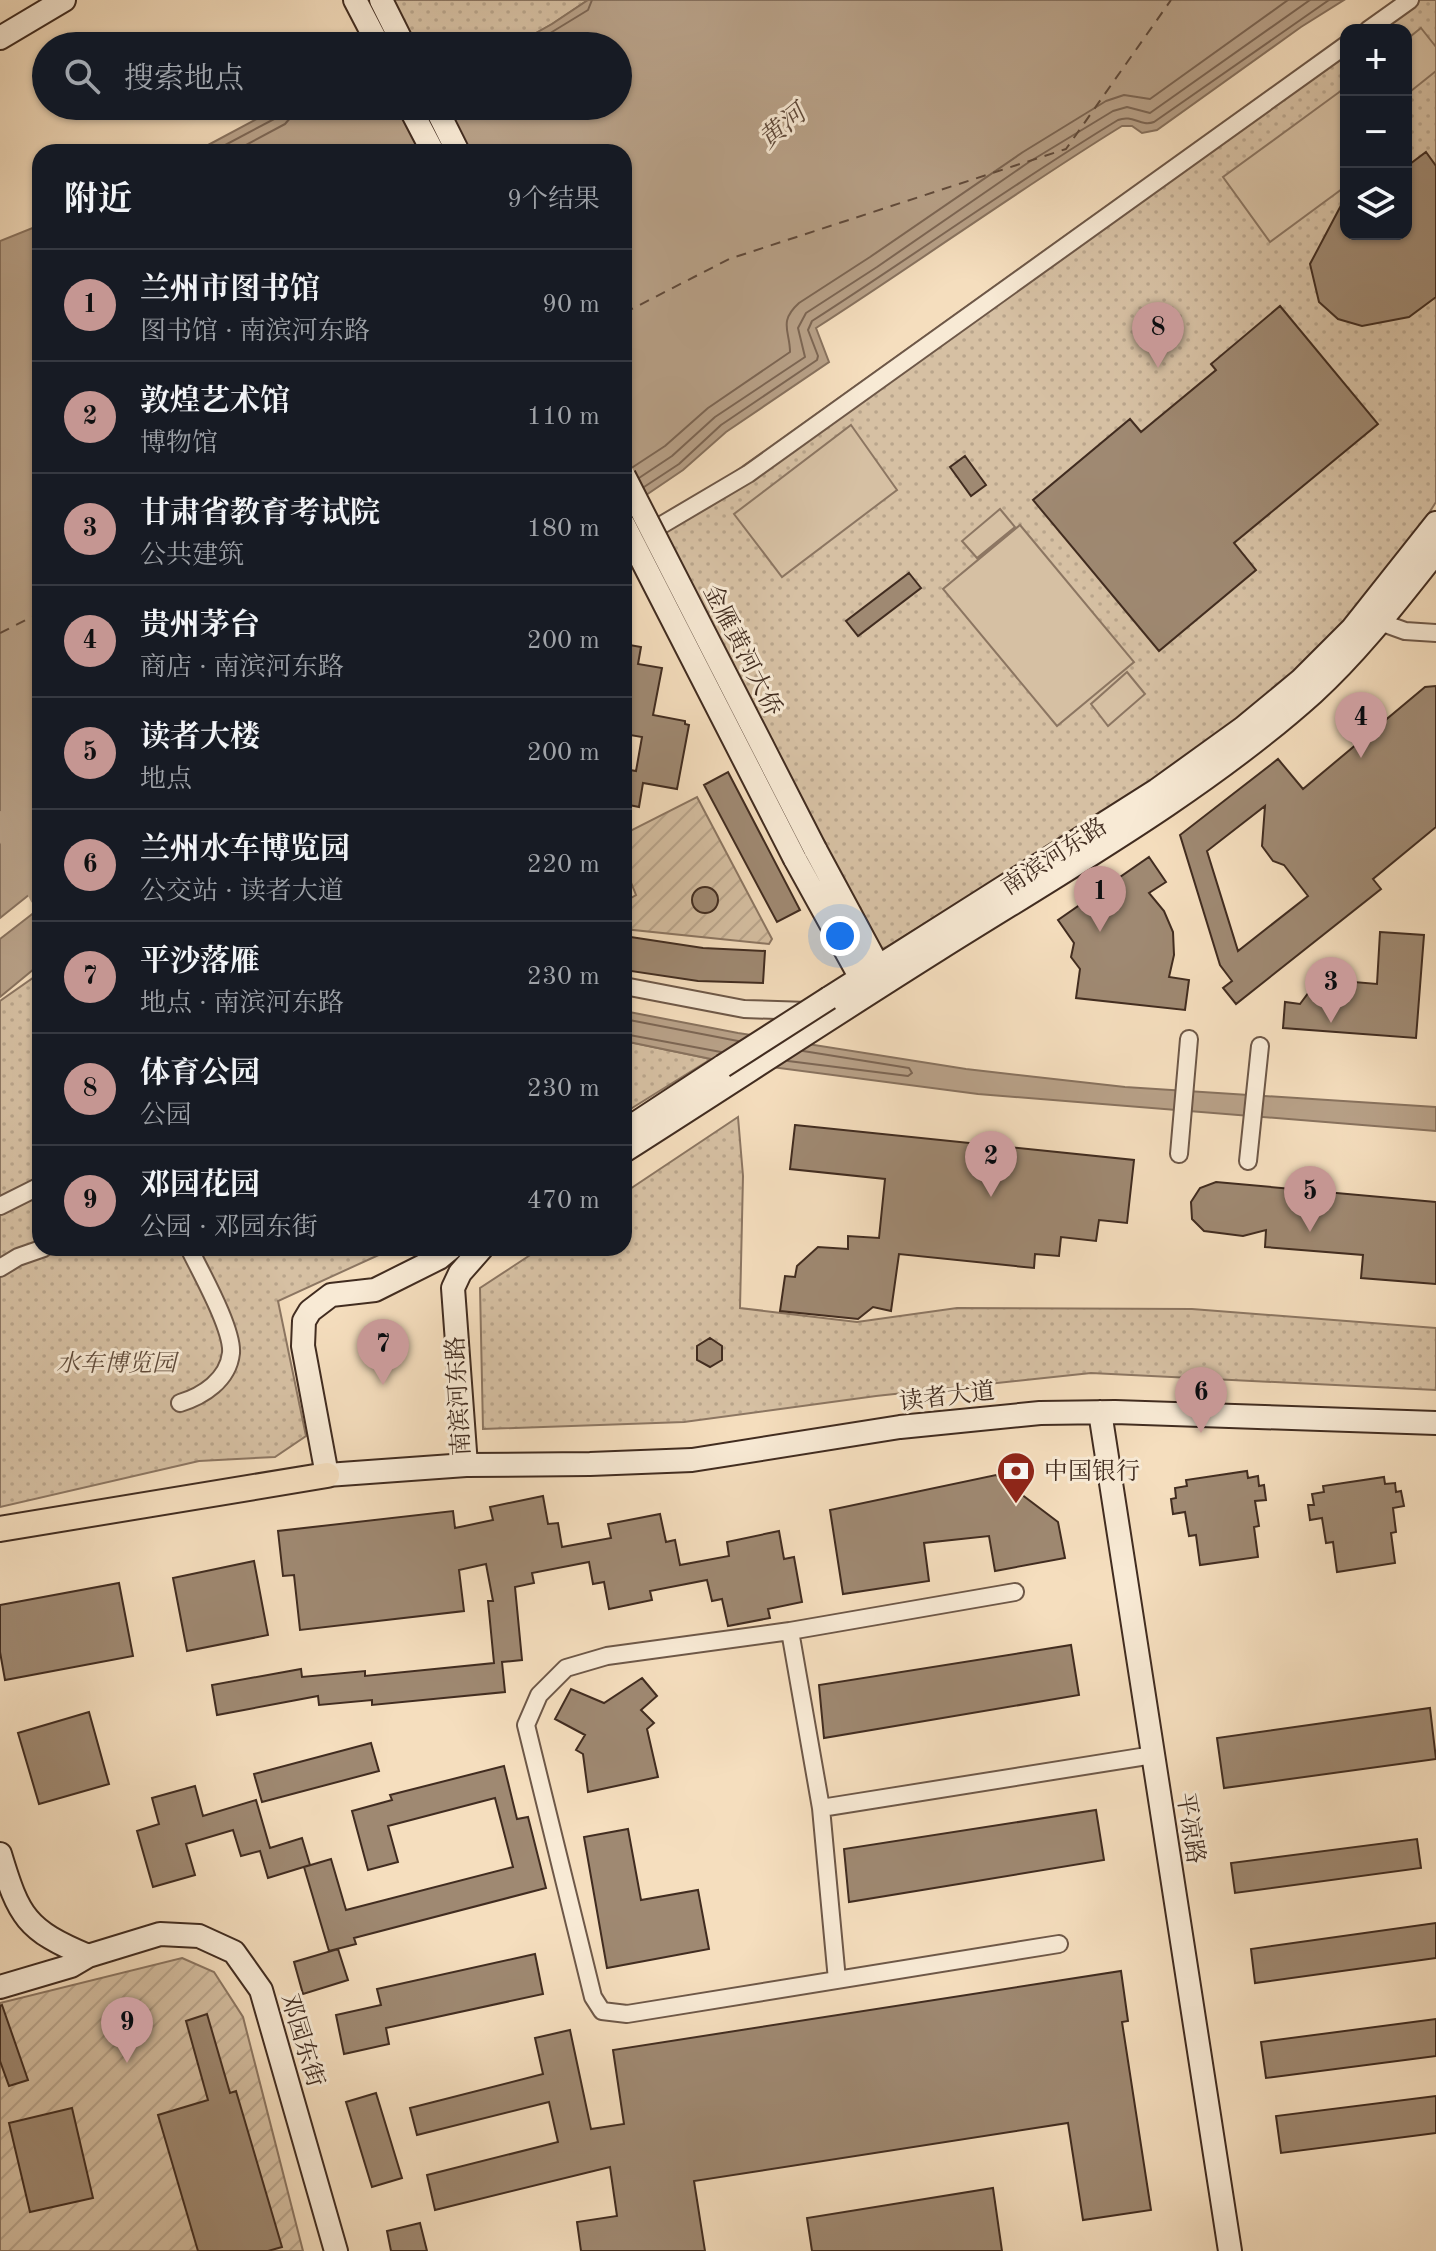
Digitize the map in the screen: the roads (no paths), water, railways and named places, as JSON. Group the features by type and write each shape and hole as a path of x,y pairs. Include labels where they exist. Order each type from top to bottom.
{"main road":[{"path":"0,38 64,0"},
{"path":"355,0 372,32"},
{"path":"381,0 397,32"},
{"path":"416,120 429,144"},
{"path":"442,120 454,144"},
{"name":"金雁黄河大侨","path":"632,493 805,854"},
{"name":"南滨河东路","path":"874,980 1157,790 1243,728 1301,680 1352,629 1436,523"},
{"name":"金雁黄河大侨","path":"632,540 805,854"},
{"name":"南滨河东路","path":"632,1126 727,1073 833,1005 1167,804 1253,742 1313,693 1380,622 1436,552"},
{"path":"805,854 874,980"},
{"name":"南滨河东路","path":"632,1145 727,1073"},
{"path":"327,1475 303,1346 304,1321 310,1311 331,1295 375,1290 441,1256"},
{"name":"南滨河东路","path":"0,1529 327,1475 466,1465 453,1288 460,1273 475,1256"},
{"name":"读者大道","path":"466,1465 692,1460 1002,1415 1100,1412 1436,1423"},
{"name":"平凉路","path":"1100,1412 1230,2251"},
{"path":"0,1854 5,1898 35,1929 88,1956"},
{"name":"邓园东街","path":"0,1987 160,1934 199,1936 234,1952 261,1990 336,2251"}],"street":[{"path":"1376,24 1410,0"},
{"path":"632,542 748,474 1340,49"},
{"path":"1380,622 1405,631 1436,633"},
{"path":"632,988 744,1009 833,1005"},
{"path":"1180,1147 1189,1039"},
{"path":"1248,1154 1260,1046"},
{"path":"0,1206 32,1190"},
{"path":"0,1268 32,1252"},
{"path":"180,1403 200,1397 221,1378 231,1353 224,1322 193,1256"},
{"path":"1015,1592 790,1631 607,1656 566,1668 539,1695 526,1725 593,1997 602,2011 627,2014 1059,1944"},
{"path":"790,1631 821,1808 837,1980"},
{"path":"821,1808 1153,1755"}],"water":[{"name":"黄河","path":"588,0 1344,0 1157,130 1142,133 1132,126 1122,126 816,328 829,362 726,432 683,470 632,505 632,144 210,144 255,120 632,120 632,32 538,32"},
{"path":"32,228 32,892 0,918 0,241"},
{"path":"32,914 32,971 0,997 0,939"},
{"path":"632,1013 738,1033 966,1069 1125,1087 1436,1107 1436,1131 978,1094 711,1059 632,1043"}],"waterway":[{"path":"0,821 32,882"}],"place":[{"name":"体育公园","path":"1158,368"},
{"name":"贵州茅台","path":"1361,758"},
{"name":"兰州市图书馆","path":"1100,932"},
{"name":"甘肃省教育考试院","path":"1331,1023"},
{"name":"敦煌艺术馆","path":"991,1197"},
{"name":"读者大楼","path":"1310,1232"},
{"name":"平沙落雁","path":"383,1385"},
{"name":"兰州水车博览园","path":"1201,1433"},
{"name":"中国银行","path":"1016,1505"},
{"name":"邓园花园","path":"127,2063"}],"park label":[{"name":"水车博览园","path":"116,1363"}]}
